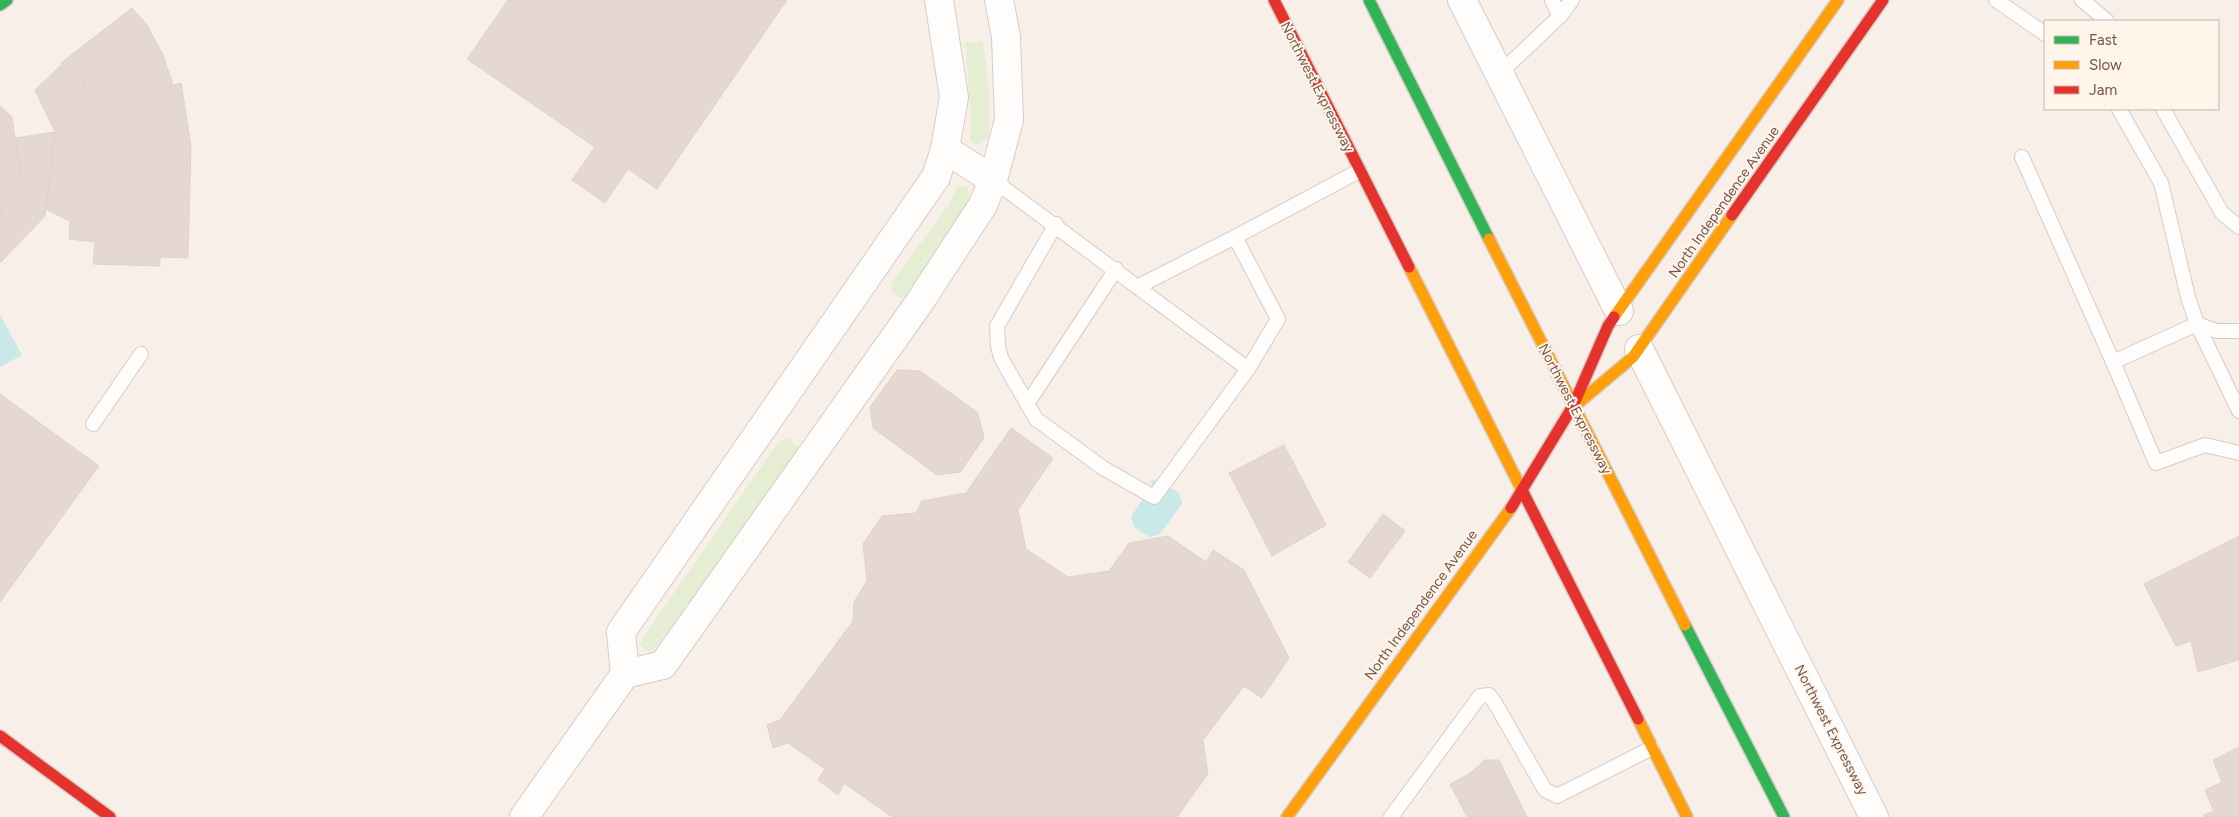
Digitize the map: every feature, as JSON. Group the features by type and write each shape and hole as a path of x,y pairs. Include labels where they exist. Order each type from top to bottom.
{"main road":[{"path":"0,5 7,0"},
{"name":"Northwest Expressway","path":"1274,0 1687,817"},
{"name":"Northwest Expressway","path":"1369,0 1784,817"},
{"name":"North Independence Avenue","path":"1287,817 1522,493 1574,406 1608,326 1838,0"},
{"name":"North Independence Avenue","path":"1574,406 1633,357 1883,0"},
{"path":"0,736 110,817"}],"street":[{"path":"524,817 625,674 621,632 936,177 944,149 954,97 939,0"},
{"path":"625,674 663,665 919,303 983,206 993,180 1009,120 1006,37 999,0"},
{"path":"1462,0 1619,311"},
{"path":"944,149 993,180"},
{"name":"Northwest Expressway","path":"1639,349 1874,817"}],"lane":[{"path":"1552,0 1560,16"},
{"path":"1500,74 1560,16 1572,0"},
{"path":"1996,0 2044,33"},
{"path":"2082,0 2106,20"},
{"path":"2120,110 2161,183 2197,324 2239,411"},
{"path":"2164,110 2222,212 2239,227"},
{"path":"2022,157 2156,463 2205,445 2239,453"},
{"path":"1139,286 1359,171"},
{"path":"993,180 1056,224 1248,369"},
{"path":"1056,224 996,326 1001,358 1036,419 1088,457 1154,497 1248,369 1278,319 1235,237"},
{"path":"1027,404 1116,269"},
{"path":"2113,362 2197,324 2217,331 2239,331"},
{"path":"92,424 141,354"},
{"path":"1391,817 1480,696 1489,695 1495,702 1545,790 1550,794 1557,796 1652,748"}],"green space":[{"path":"983,41 990,96 989,137 977,145 970,141 970,106 965,43"},
{"path":"958,185 967,187 970,194 964,212 908,294 900,298 890,290 892,282 950,203"},
{"path":"788,438 798,447 795,454 658,645 649,652 640,645 644,636 779,441"}],"water":[{"path":"0,315 22,355 0,367"},
{"path":"1163,479 1164,484 1179,493 1182,504 1160,534 1149,537 1135,528 1131,517 1152,485 1151,481"}],"building":[{"path":"508,0 787,0 657,189 628,169 605,203 572,180 595,147 467,59"},
{"path":"132,8 147,25 163,55 173,85 181,118 184,151 180,174 91,168 81,113 61,63"},
{"path":"76,51 91,111 181,83 191,146 188,258 160,257 160,266 93,264 95,242 69,239 70,221 46,209 55,132 35,90"},
{"path":"0,106 12,117 20,173 0,217"},
{"path":"55,132 45,216 0,263 0,217 20,173 16,138"},
{"path":"897,370 920,371 978,413 984,438 960,472 937,475 873,428 870,407"},
{"path":"0,394 99,466 0,602"},
{"path":"1011,428 1053,458 1018,510 1026,549 1068,577 1109,571 1129,543 1168,536 1206,562 1213,550 1244,570 1289,658 1262,698 1244,686 1203,740 1208,774 1177,817 892,817 844,783 838,795 818,780 825,769 788,743 773,748 767,725 780,720 853,621 854,602 867,581 863,544 882,516 916,513 922,501 966,493"},
{"path":"1284,445 1326,525 1272,556 1229,473"},
{"path":"1383,514 1405,531 1370,578 1348,562"},
{"path":"2239,536 2239,660 2198,672 2191,641 2176,646 2144,584"},
{"path":"2239,747 2239,817 2204,817 2203,815 2214,811 2205,790 2222,782 2213,760"},
{"path":"1485,760 1499,760 1527,817 1467,817 1450,784 1469,774"}],"traffic: fast":[{"path":"0,5 7,0"},
{"path":"1369,0 1489,239"},
{"path":"1685,625 1784,817"}],"traffic: slow":[{"path":"1614,317 1838,0"},
{"path":"1577,404 1633,357 1732,215"},
{"path":"1489,239 1685,625"},
{"path":"1409,267 1523,492"},
{"path":"1287,817 1511,508"},
{"path":"1638,719 1687,817"}],"traffic: jam":[{"path":"1274,0 1409,267"},
{"path":"1732,215 1883,0"},
{"path":"1511,508 1573,406 1608,326 1614,317"},
{"path":"1523,492 1638,719"},
{"path":"0,736 110,817"}]}
